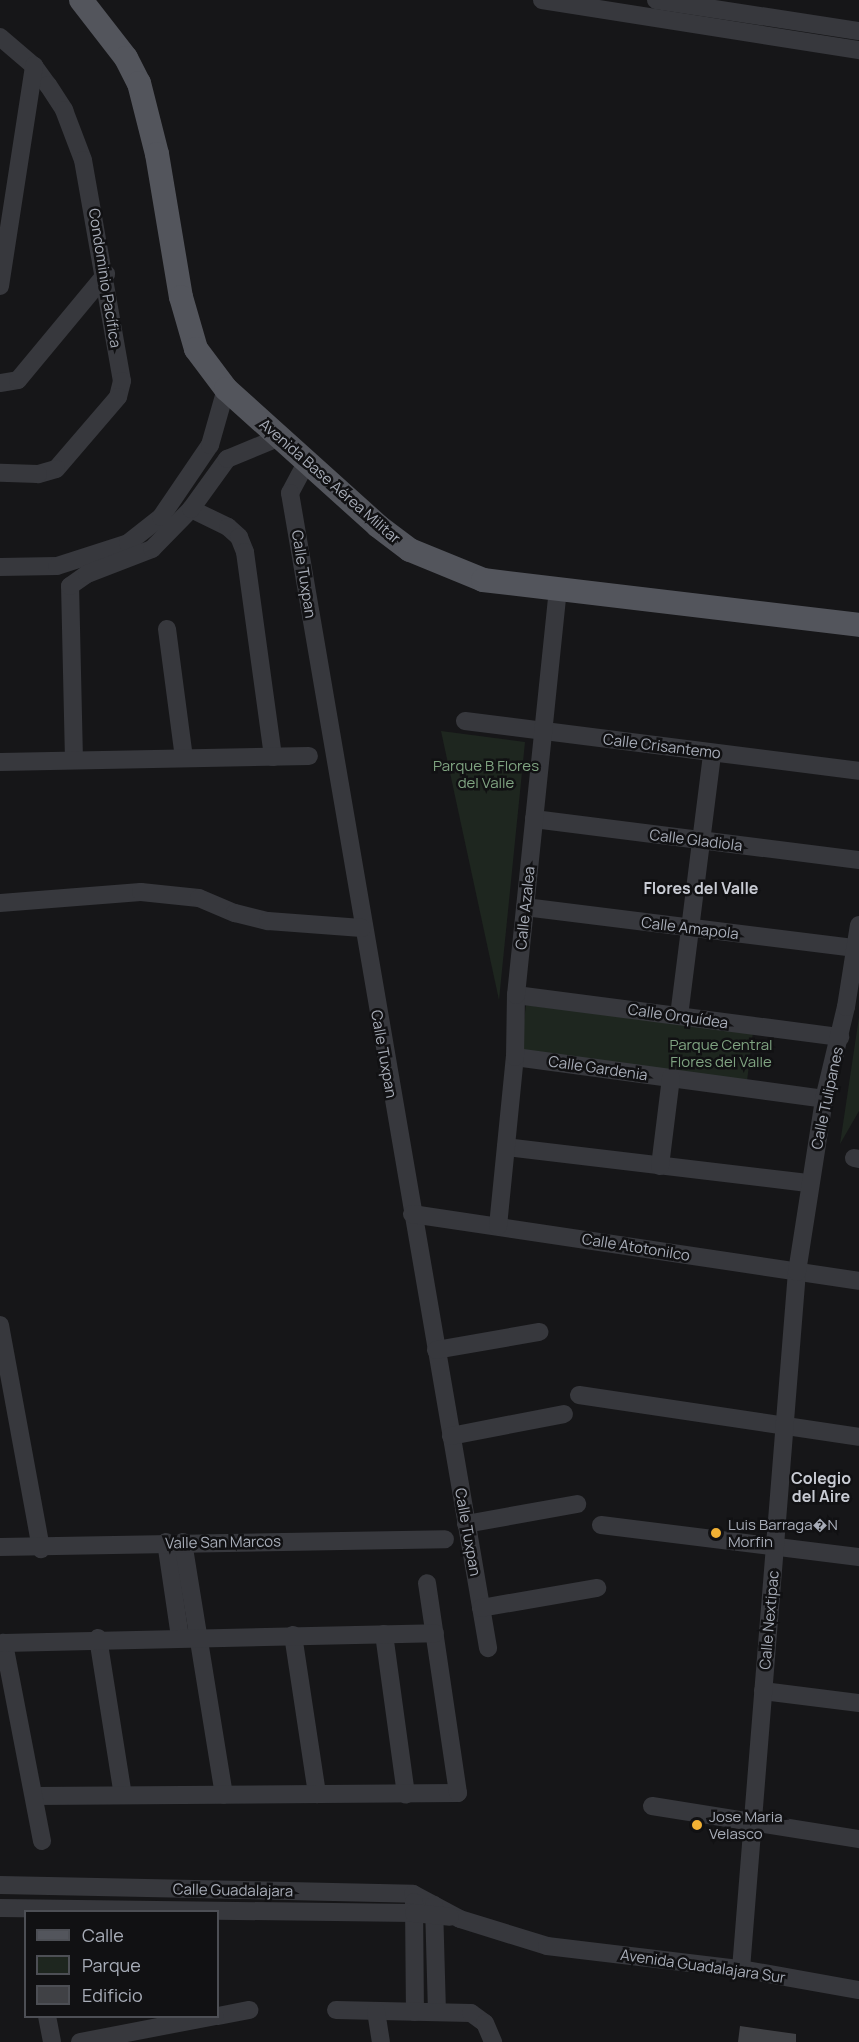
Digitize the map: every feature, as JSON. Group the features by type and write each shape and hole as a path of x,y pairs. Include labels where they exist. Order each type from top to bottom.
{"main road":[{"name":"Avenida Base Aérea Militar","path":"81,0 126,58 139,83 157,154 187,326 195,349 226,389 278,438 410,550 483,580 859,624"}],"street":[{"path":"542,0 859,50"},
{"path":"656,0 859,30"},
{"name":"Condominio Pacífica","path":"0,37 34,66 64,110 83,160 106,274 122,381 118,397 56,469 38,474 0,473"},
{"path":"0,280 34,66"},
{"path":"0,383 18,380 106,274"},
{"path":"71,572 128,543 161,517 210,445 226,389"},
{"path":"0,567 71,572 152,549 191,509 227,459 278,438"},
{"path":"210,445 227,459"},
{"name":"Calle Tuxpan","path":"306,463 291,493 362,928 488,1647"},
{"path":"197,465 208,485"},
{"path":"191,509 228,527 239,537 245,552 273,757"},
{"path":"71,572 74,760"},
{"name":"Calle Azalea","path":"498,1226 515,1057 516,995 558,590"},
{"path":"167,629 184,758"},
{"name":"Calle Crisantemo","path":"465,721 859,771"},
{"path":"679,1016 712,753"},
{"path":"0,762 309,756"},
{"name":"Calle Gladiola","path":"534,819 859,860"},
{"path":"0,903 141,892 199,898 235,913 268,921 362,928"},
{"name":"Calle Amapola","path":"525,907 855,948"},
{"name":"Calle Tulipanes","path":"798,1272 824,1099 840,1037 859,925"},
{"name":"Calle Orquídea","path":"516,995 840,1037"},
{"name":"Calle Gardenia","path":"515,1057 824,1099"},
{"path":"660,1166 671,1078"},
{"path":"506,1147 810,1183"},
{"name":"Calle Atotonilco","path":"412,1214 859,1281"},
{"name":"Calle Nextipac","path":"741,1969 798,1272"},
{"path":"0,1325 40,1547"},
{"path":"436,1350 539,1332"},
{"path":"579,1395 859,1437"},
{"path":"451,1436 564,1414"},
{"path":"466,1524 577,1504"},
{"path":"601,1525 859,1557"},
{"name":"Valle San Marcos","path":"0,1547 174,1542 445,1539"},
{"path":"174,1542 189,1636 224,1794"},
{"path":"35,1796 458,1793 427,1584"},
{"path":"481,1608 597,1588"},
{"path":"384,1634 406,1794"},
{"path":"42,1841 4,1643 189,1636 435,1634"},
{"path":"293,1635 317,1794"},
{"path":"98,1638 123,1795"},
{"path":"763,1691 859,1703"},
{"path":"652,1806 859,1839"},
{"name":"Calle Guadalajara","path":"0,1885 413,1894 434,1911"},
{"path":"107,1887 117,1893 119,1901 107,1910"},
{"path":"413,1894 415,2012"},
{"name":"Calle Guadalajara","path":"0,1908 107,1910"},
{"name":"Calle Guadalajara","path":"219,1911 414,1913 434,1911 547,1946"},
{"path":"434,1911 437,2012"},
{"name":"Avenida Guadalajara Sur","path":"547,1946 741,1969 859,1990"},
{"path":"219,2015 249,2010"},
{"path":"336,2010 471,2013 486,2022 493,2042"},
{"path":"375,2011 381,2042"},
{"path":"47,2018 52,2042"},
{"path":"80,2042 206,2018"}],"green space":[{"name":"Parque B Flores del Valle","path":"441,731 525,742 499,1000"},
{"name":"Parque Central Flores del Valle","path":"526,1005 753,1032 747,1081 520,1052"},
{"path":"859,1017 859,1111 840,1144"}],"building":[{"path":"740,2026 796,2034 796,2042 738,2042"}],"place":[{"name":"Luis Barraga�N Morfin","path":"716,1533"},
{"name":"Jose Maria Velasco","path":"697,1825"}],"district":[{"name":"Flores del Valle","path":"701,888"},
{"name":"Colegio del Aire","path":"821,1487"}]}
